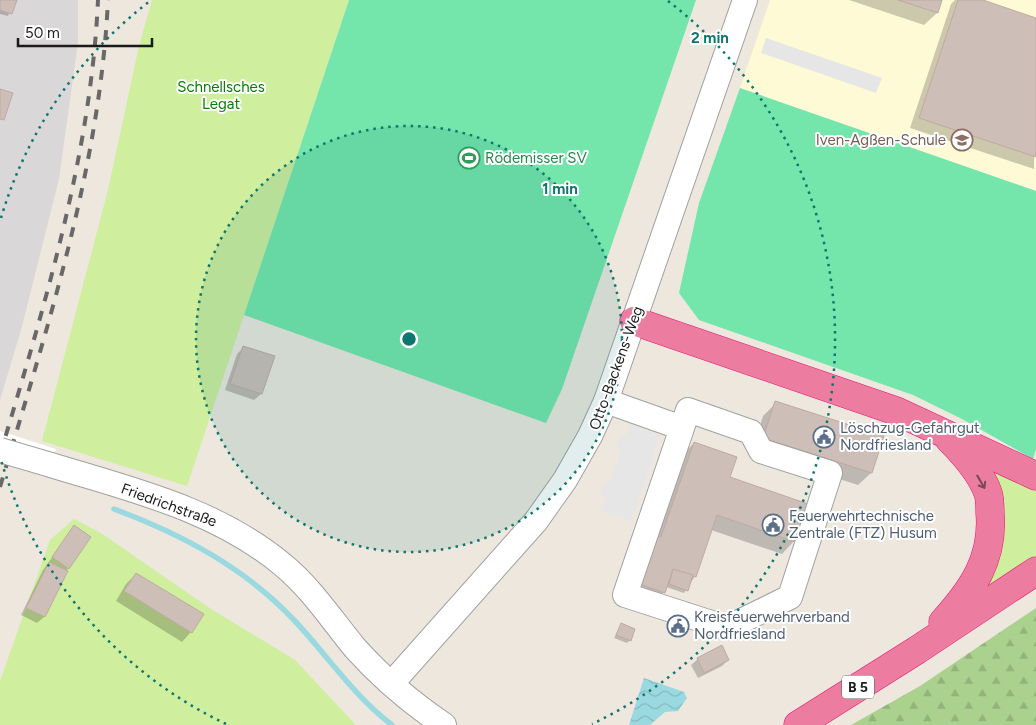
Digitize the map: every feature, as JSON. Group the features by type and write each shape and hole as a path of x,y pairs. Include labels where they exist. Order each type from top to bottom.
{"highway":[{"path":"634,321 896,411 1036,476"},
{"path":"917,650 967,596 985,560 991,528 989,494 968,458 940,430"},
{"name":"B 5","path":"798,725 917,650 1036,571"},
{"path":"988,604 1036,585"}],"street":[{"name":"Otto-Backens-Weg","path":"392,682 536,521 565,480 590,436 606,401 745,0"},
{"path":"606,401 682,428"},
{"path":"688,410 751,432 761,451 830,473 790,597 727,628 626,595 682,428 688,410"},
{"name":"Friedrichstraße","path":"0,450 174,503 217,521 250,540 284,566 357,650 444,725"}],"shaded area":[{"path":"0,0 78,0 78,42 59,179 21,330 0,400"},
{"name":"Iven-Agßen-Schule","path":"770,0 1036,0 1036,191 740,88"},
{"path":"766,38 882,78 876,93 761,53"},
{"path":"630,424 660,435 632,521 600,511 606,497 600,494 605,481 610,482 621,451 616,448 621,435 626,436"}],"green space":[{"name":"Schnellsches Legat","path":"152,0 349,0 187,486 42,441 108,190 139,46"},
{"name":"Rödemisser SV","path":"349,0 696,0 562,389 546,423 244,315"},
{"path":"740,88 1036,191 1036,449 1033,459 962,419 913,395 699,320 679,293 699,203"},
{"path":"985,461 1036,485 1036,556 980,595"},
{"path":"74,519 101,533 211,609 295,660 356,725 0,725 0,681 50,540","holes":["68,572 45,617 27,608","136,573 203,614 192,633 125,592"]},
{"path":"1036,608 1036,725 851,725 920,686"}],"water":[{"path":"644,678 684,692 687,698 678,711 665,712 650,725 629,725"}],"pier":[{"path":"0,431 56,449 47,477 0,463"}],"building":[{"path":"0,0 17,0 12,14 0,10"},
{"path":"898,0 942,0 938,13"},
{"path":"958,0 983,0 1036,18 1036,157 919,118"},
{"path":"0,89 13,93 4,120 0,119"},
{"path":"243,346 275,356 262,394 230,384"},
{"name":"Löschzug-Gefahrgut Nordfriesland","path":"775,401 884,436 872,473 763,438"},
{"name":"Feuerwehrtechnische Zentrale (FTZ) Husum","path":"694,442 737,457 730,477 808,504 795,542 717,515 696,577 673,569 665,593 637,583 653,534 661,537"},
{"path":"74,525 91,537 69,569 52,557"},
{"path":"49,562 68,571 45,617 26,608"},
{"path":"673,569 693,575 688,591 669,584"},
{"path":"136,573 204,614 192,633 124,591"},
{"path":"621,623 635,629 631,641 616,635"},
{"path":"722,645 729,660 704,673 697,658"}],"waterway":[{"path":"114,509 187,541 233,568 254,584 294,620 365,701 392,725"}],"railway":[{"path":"0,455 33,343 76,173 94,58 98,0"},
{"path":"0,487 53,307 83,186 103,62 108,0"}],"place":[{"name":"Iven-Agßen-Schule","path":"962,140"},
{"name":"Rödemisser SV","path":"469,158"},
{"name":"Löschzug-Gefahrgut Nordfriesland","path":"824,437"},
{"name":"Feuerwehrtechnische Zentrale (FTZ) Husum","path":"773,525"},
{"name":"Kreisfeuerwehrverband Nordfriesland","path":"678,626"}]}
